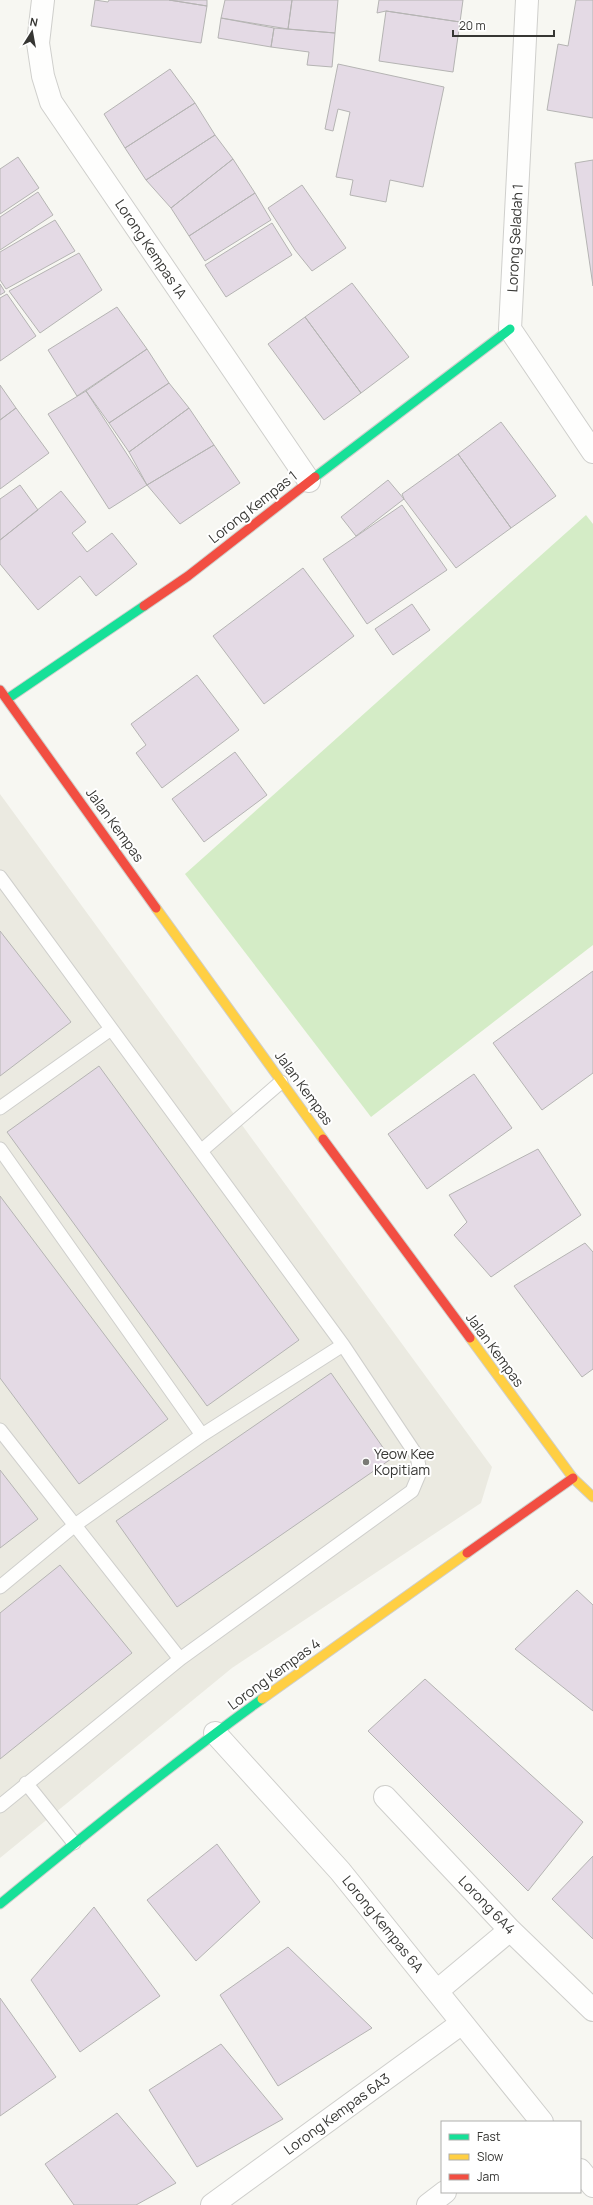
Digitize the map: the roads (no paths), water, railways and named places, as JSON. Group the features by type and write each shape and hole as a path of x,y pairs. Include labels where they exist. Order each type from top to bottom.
{"street":[{"name":"Lorong Kempas 1A","path":"43,0 38,43 43,76 51,102 309,481"},
{"name":"Lorong Seladah 1","path":"510,329 527,0"},
{"name":"Lorong Kempas 1","path":"7,699 188,576 309,481 510,329"},
{"path":"510,329 593,452"},
{"name":"Jalan Kempas","path":"0,690 281,1082 572,1478 593,1497"},
{"name":"Lorong Kempas 4","path":"0,1904 74,1843 215,1733 572,1478"},
{"name":"Lorong Kempas 6A","path":"215,1733 340,1870 540,2121"},
{"name":"Lorong 6A4","path":"385,1797 510,1930 593,2010"},
{"path":"437,1991 510,1930"},
{"name":"Lorong Kempas 6A3","path":"212,2205 462,2023"},
{"path":"581,2171 593,2186"},
{"path":"428,2205 444,2193"}],"lane":[{"path":"0,878 343,1345 417,1456 420,1472 412,1491 180,1659 26,1783 0,1806"},
{"path":"0,1108 111,1028"},
{"path":"201,1151 281,1082"},
{"path":"0,1149 202,1434"},
{"path":"0,1587 75,1525 202,1434 343,1345"},
{"path":"0,1430 180,1659"},
{"path":"26,1783 74,1843"}],"place":[{"name":"Yeow Kee Kopitiam","path":"366,1462"}]}
